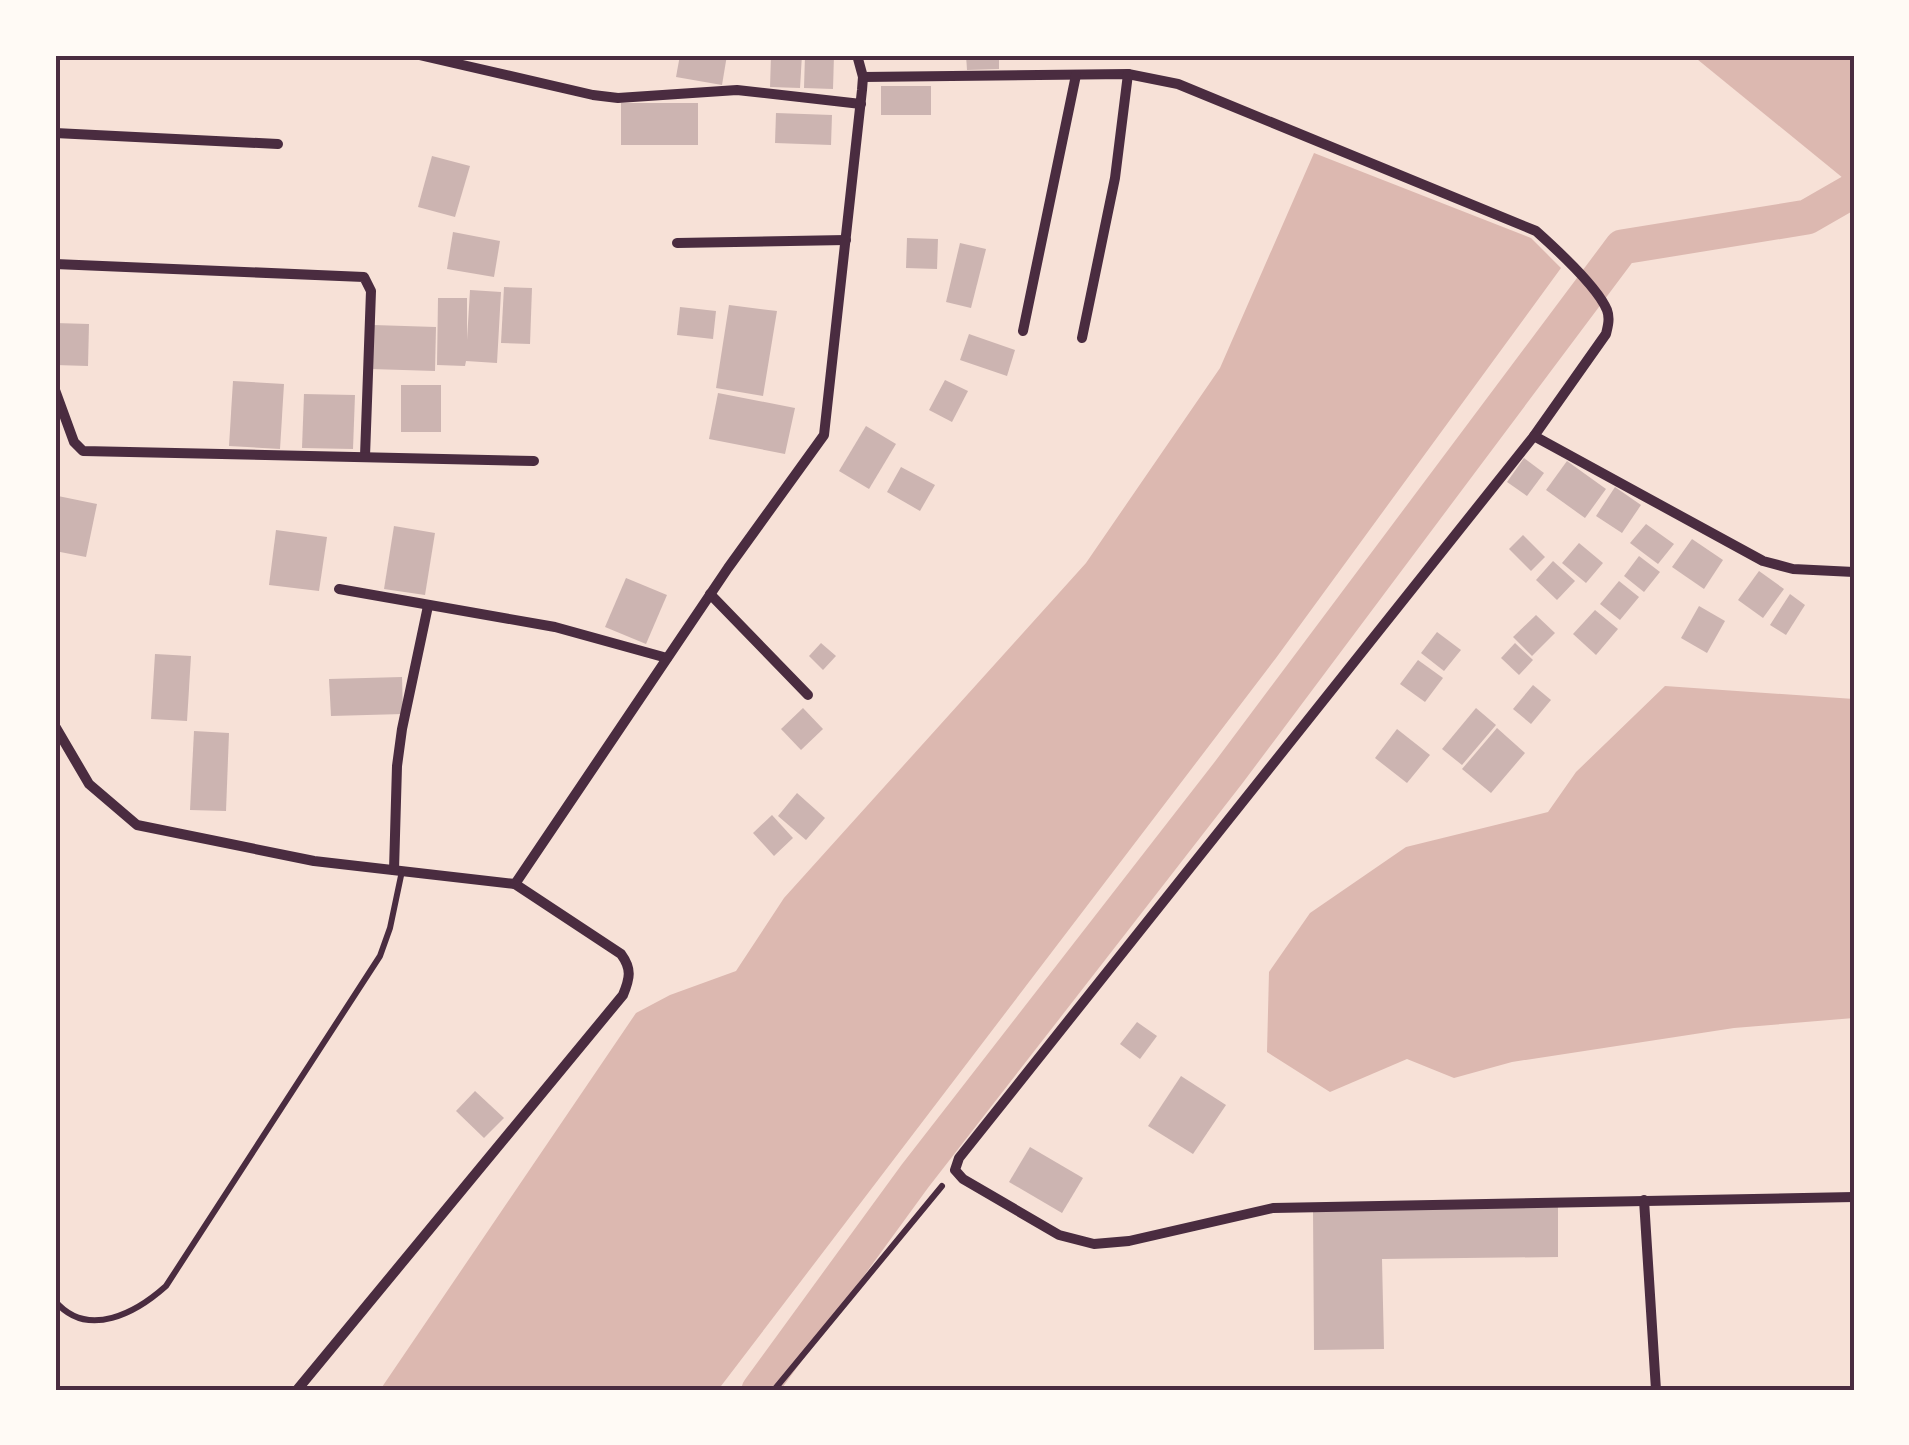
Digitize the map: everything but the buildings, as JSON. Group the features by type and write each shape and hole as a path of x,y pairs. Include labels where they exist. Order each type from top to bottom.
{"street":[{"path":"420,55 618,98 737,90 861,104"},
{"path":"516,884 710,594 824,435 861,104 863,77 857,55"},
{"path":"863,77 1128,74 1178,84 1536,231 1565,257 1606,308 1609,323 1606,334 1534,436 958,1158 956,1170 963,1180 1059,1235 1094,1244 1129,1241 1272,1208 1854,1197"},
{"path":"1082,338 1115,178 1128,74"},
{"path":"1023,331 1076,75"},
{"path":"55,133 278,144"},
{"path":"676,243 846,240"},
{"path":"55,264 364,277 371,291 366,456"},
{"path":"55,390 74,442 83,451 534,462"},
{"path":"1534,436 1764,561 1794,569 1854,572"},
{"path":"338,589 555,627 667,658"},
{"path":"710,594 808,695"},
{"path":"398,871 397,766 428,606"},
{"path":"55,726 89,784 137,825 314,861 516,884 621,954 629,965 630,979 623,995 297,1390"},
{"path":"1644,1200 1656,1390"}],"lane":[{"path":"55,1300 60,1307 85,1319 118,1319 143,1306 166,1286 380,956 390,928 398,871"}],"path":[{"path":"774,1390 956,1170"}],"shaded area":[{"path":"1692,55 1854,55 1854,187"},
{"path":"1314,153 1531,238 1561,268 1276,658 718,1390 380,1390 636,1013 670,995 736,971 784,898 1086,563 1220,368"},
{"path":"1665,686 1854,699 1854,1018 1734,1028 1512,1062 1454,1078 1407,1059 1330,1092 1267,1052 1269,972 1310,913 1406,847 1548,812 1576,772"}],"waterway":[{"path":"759,1390 915,1176 1229,772 1622,247 1807,217 1854,190"}]}
